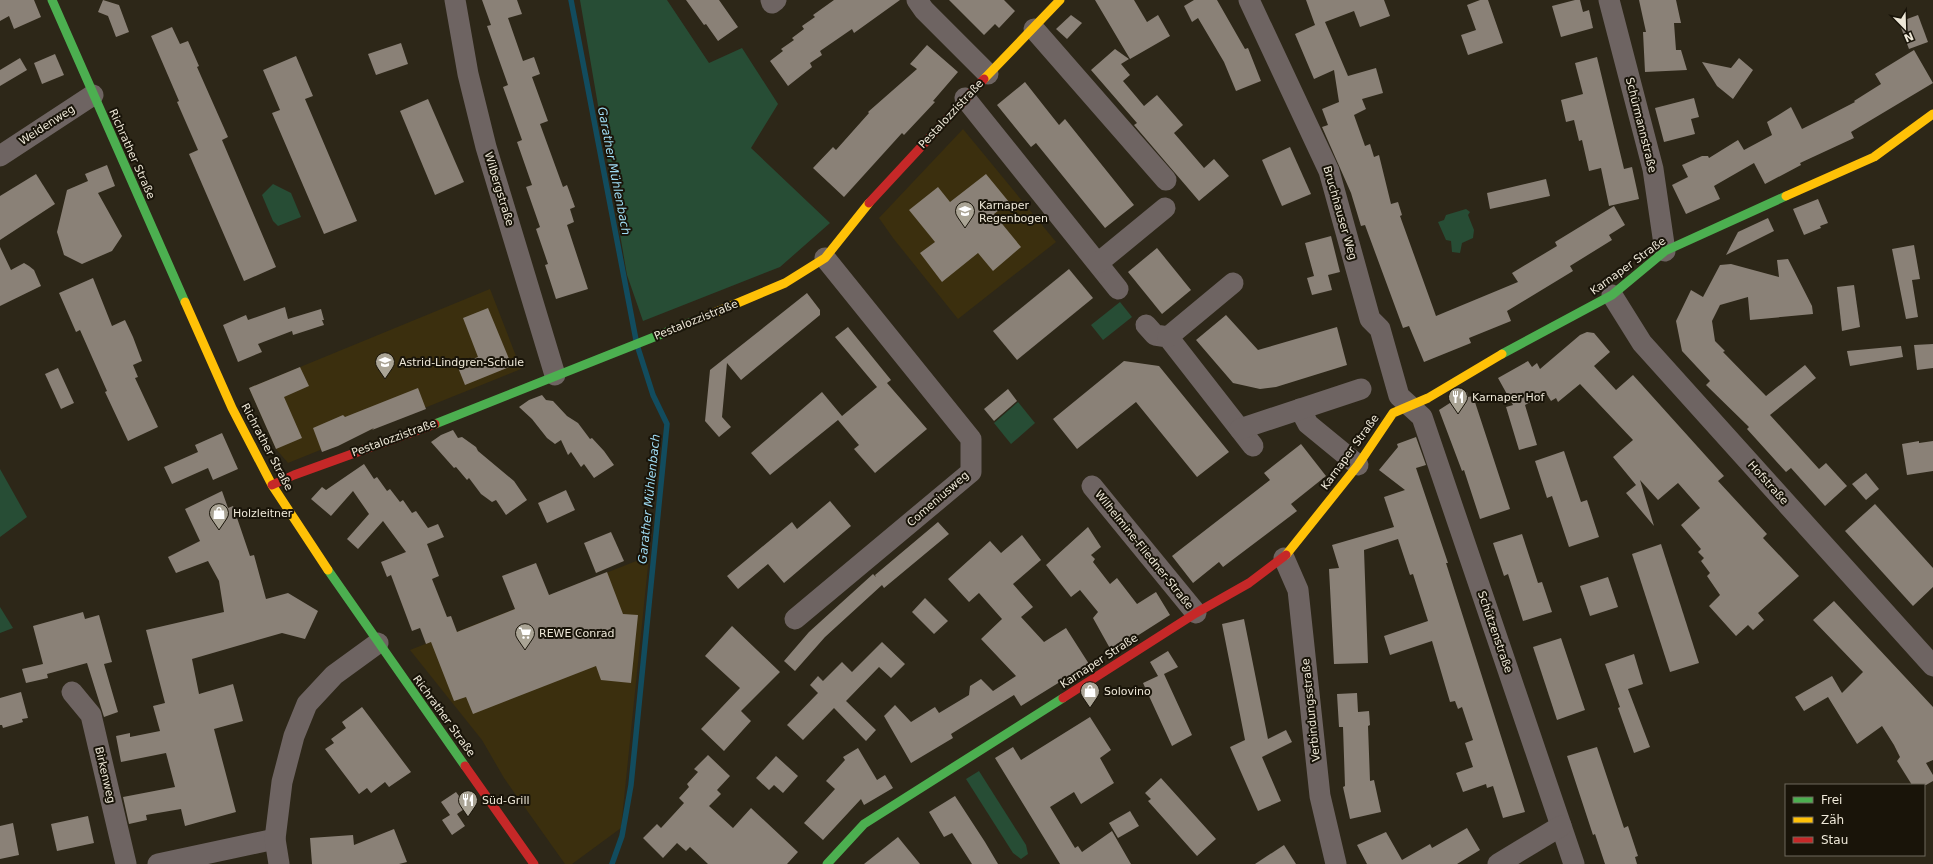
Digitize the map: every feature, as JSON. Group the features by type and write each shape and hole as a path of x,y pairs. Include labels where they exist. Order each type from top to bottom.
{"street":[{"name":"Richrather Straße","path":"52,0 232,408 272,485 378,643 534,864"},
{"name":"Wilbergstraße","path":"455,0 468,74 486,147 555,375"},
{"path":"770,0 772,3 776,0"},
{"path":"917,0 924,10 988,74"},
{"name":"Pestalozzistraße","path":"272,485 411,433 785,283 825,258 863,209 965,98 1034,29 1060,0"},
{"name":"Bruchhauser Weg","path":"1249,0 1329,171 1370,319 1380,329 1399,396 1409,405"},
{"name":"Schürmannstraße","path":"1609,0 1653,169 1665,251"},
{"path":"1034,29 1166,180"},
{"name":"Weidenweg","path":"0,156 93,95"},
{"path":"965,98 1118,289"},
{"name":"Karnaper Straße","path":"827,864 864,824 884,810 1052,706 1196,613 1249,583 1284,558 1358,465 1393,413 1428,398 1532,337 1612,295 1665,251 1874,157 1933,114"},
{"path":"1098,263 1165,208"},
{"name":"Comeniusweg","path":"794,619 971,472 971,439 825,258"},
{"path":"1146,325 1155,336 1168,337 1233,283"},
{"name":"Hofstraße","path":"1612,295 1642,343 1933,666"},
{"path":"1168,337 1253,446"},
{"path":"1240,429 1361,389"},
{"name":"Schützenstraße","path":"1409,405 1422,417 1574,864"},
{"path":"1300,408 1308,424 1358,465"},
{"name":"Wilhelmine-Fliedner-Straße","path":"1092,486 1196,613"},
{"name":"Verbindungsstraße","path":"1284,558 1298,590 1319,789 1336,864"},
{"path":"279,864 276,839 282,782 294,736 307,704 334,676 378,643"},
{"name":"Birkenweg","path":"72,692 91,715 126,864"},
{"path":"1498,864 1561,826"},
{"path":"158,864 276,839"}],"shaded area":[{"name":"Karnaper Regenbogen","path":"963,129 1056,242 958,319 893,238 879,218"},
{"name":"Astrid-Lindgren-Schule","path":"490,289 521,369 288,463 276,449 249,388"},
{"path":"649,556 621,828 572,864 565,864 504,778 482,740 410,650"}],"green space":[{"path":"580,0 667,0 709,63 742,48 778,104 751,148 830,223 780,267 643,321 627,275"},
{"path":"273,184 291,193 301,217 278,226 273,221 262,195"},
{"path":"1466,209 1470,212 1468,215 1474,230 1473,238 1462,243 1460,253 1452,252 1451,241 1446,240 1438,222 1444,220 1446,215"},
{"path":"1120,302 1132,317 1103,340 1091,325"},
{"path":"1018,402 1035,423 1011,444 994,423"},
{"path":"0,469 27,517 0,537"},
{"path":"0,607 13,628 0,633"},
{"path":"979,771 1026,845 1028,854 1021,859 1013,853 966,779"}],"building":[{"path":"0,0 34,0 41,17 14,29 9,16 0,21"},
{"path":"103,0 119,5 129,32 116,37 108,16 98,12"},
{"path":"482,0 517,0 522,14 508,18 523,61 534,57 540,74 532,77 548,121 540,124 563,187 567,185 575,207 570,209 574,222 567,225 588,289 556,299 545,265 548,264 536,229 540,227 526,187 532,185 517,142 522,140 503,87 508,85 487,26 491,25"},
{"path":"686,0 719,0 738,27 718,41"},
{"path":"834,0 900,0 854,33 852,29 820,51 822,55 810,63 812,67 788,86 770,61 783,51 781,49 794,40 792,38 804,29 802,26 815,17 813,15"},
{"path":"949,0 1004,0 1015,11 999,28 995,24 984,35"},
{"path":"1095,0 1134,0 1147,22 1158,15 1170,36 1130,59"},
{"path":"1194,0 1217,0 1245,49 1248,48 1261,81 1236,91 1224,62 1198,18 1192,22 1184,6"},
{"path":"1306,0 1384,0 1390,16 1360,27 1354,11 1325,22 1348,76 1376,68 1383,93 1362,99 1366,109 1354,115 1365,146 1370,144 1374,157 1379,155 1391,204 1398,202 1402,215 1400,216 1436,316 1518,282 1512,273 1557,246 1555,242 1614,206 1625,225 1609,235 1612,240 1570,266 1573,271 1507,311 1511,321 1469,338 1471,343 1424,362 1409,326 1403,328 1365,225 1361,226 1351,193 1322,127 1328,125 1322,109 1339,102 1334,70 1314,79 1295,34 1315,25"},
{"path":"1480,0 1488,0 1503,43 1468,55 1461,35 1476,30 1467,5"},
{"path":"1580,0 1583,12 1589,10 1593,28 1561,37 1552,6"},
{"path":"1639,0 1676,0 1681,23 1674,23 1676,50 1681,50 1687,70 1645,72 1643,32 1646,32"},
{"path":"1071,15 1082,23 1067,39 1056,29"},
{"path":"1918,15 1928,42 1909,49 1899,22"},
{"path":"172,27 180,44 188,41 199,66 197,67 228,137 222,140 276,267 244,281 189,154 198,150 151,36"},
{"path":"401,43 408,64 376,75 368,54"},
{"path":"927,45 958,72 933,101 935,102 904,135 902,133 844,197 813,168 833,147 836,150 869,113 868,112 917,69 910,64"},
{"path":"1115,49 1129,59 1121,64 1130,75 1123,81 1144,106 1157,95 1183,125 1174,133 1204,168 1214,159 1229,176 1199,201 1134,125 1137,123 1091,70"},
{"path":"1914,50 1933,83 1851,132 1854,138 1800,163 1801,165 1765,184 1754,163 1714,186 1720,199 1686,214 1672,185 1688,177 1682,165 1702,156 1708,156 1709,158 1738,140 1744,150 1772,135 1767,122 1791,107 1802,129 1855,102 1854,101 1881,84 1875,74"},
{"path":"55,54 64,75 42,84 34,63"},
{"path":"296,56 313,96 305,99 357,221 324,234 272,113 280,110 263,70"},
{"path":"1597,57 1624,169 1632,167 1639,199 1609,206 1601,168 1589,171 1582,140 1579,141 1574,120 1566,122 1561,100 1583,94 1575,63"},
{"path":"20,58 27,70 0,86 0,70"},
{"path":"1739,58 1753,70 1733,99 1717,86 1702,62 1731,68"},
{"path":"1025,82 1059,125 1065,119 1134,205 1105,228 1036,143 1031,147 997,105"},
{"path":"1694,98 1699,117 1691,119 1695,134 1664,142 1655,108"},
{"path":"428,99 464,182 435,195 400,111"},
{"path":"1290,147 1311,194 1282,206 1262,160"},
{"path":"107,165 115,186 98,193 122,236 112,251 82,264 64,255 57,232 67,190 88,181 85,174"},
{"path":"36,174 55,204 0,240 0,196"},
{"path":"986,174 1009,202 994,214 1021,247 993,271 978,253 942,282 920,253 935,242 909,210 938,187 950,202"},
{"path":"1546,179 1550,196 1490,209 1487,193"},
{"path":"1818,199 1828,223 1820,226 1821,228 1804,235 1793,209"},
{"path":"1768,218 1774,231 1726,255 1738,232"},
{"path":"1331,236 1340,272 1328,275 1332,290 1312,295 1307,278 1314,276 1305,243"},
{"path":"1914,245 1920,279 1912,280 1918,317 1906,319 1892,249"},
{"path":"0,247 11,270 24,263 34,270 41,286 0,306"},
{"path":"1157,248 1191,290 1162,314 1128,272"},
{"path":"1788,259 1812,306 1813,314 1750,320 1748,297 1720,305 1712,321 1715,341 1725,351 1723,352 1766,396 1805,365 1816,378 1770,415 1819,469 1826,463 1847,486 1825,506 1791,468 1786,472 1747,429 1749,427 1706,385 1710,381 1682,351 1676,321 1691,290 1703,297 1720,265 1731,264 1779,277 1777,260"},
{"path":"1069,269 1093,298 1017,360 993,331"},
{"path":"93,278 112,326 125,320 133,337 142,361 133,365 138,377 135,378 158,427 128,441 105,392 107,391 80,330 76,332 59,293"},
{"path":"1854,285 1860,327 1842,331 1837,287"},
{"path":"807,293 820,310 820,315 741,380 727,363 722,417 731,427 719,437 705,421 710,370"},
{"path":"285,307 288,319 321,309 324,325 293,335 292,331 258,344 262,352 238,362 223,325 246,315 248,320"},
{"path":"488,308 512,366 465,385 457,365 478,357 463,318"},
{"path":"1226,315 1258,350 1337,327 1347,365 1276,387 1260,389 1233,383 1196,340"},
{"path":"848,327 891,380 887,383 927,429 875,473 854,449 859,445 838,420 770,475 751,453 822,392 842,416 877,387 835,337"},
{"path":"1587,332 1594,333 1610,352 1594,366 1616,390 1633,375 1724,476 1718,481 1767,534 1763,538 1799,576 1758,613 1764,620 1753,630 1748,625 1736,636 1709,606 1720,595 1707,576 1710,573 1701,561 1704,558 1698,552 1701,549 1681,525 1700,508 1678,483 1658,500 1640,480 1654,526 1626,493 1636,485 1613,457 1633,440 1580,384 1558,402 1556,398 1551,401 1546,393 1525,405 1537,445 1519,450 1506,407 1513,405 1498,378 1528,361 1532,367 1537,363 1540,369 1580,335"},
{"path":"1933,344 1933,368 1917,370 1914,345"},
{"path":"1901,346 1903,357 1850,366 1847,351"},
{"path":"1124,361 1159,366 1229,452 1197,477 1136,402 1077,449 1053,419"},
{"path":"300,367 309,386 284,397 302,438 276,449 249,388"},
{"path":"58,368 74,403 61,409 45,374"},
{"path":"418,388 426,409 372,430 374,428 338,446 322,452 313,428 343,415 345,417"},
{"path":"1008,389 1017,401 994,421 984,409"},
{"path":"1467,392 1468,397 1473,396 1510,509 1480,519 1464,470 1462,471 1439,410"},
{"path":"542,395 546,400 553,401 567,416 578,423 590,439 592,438 604,451 614,465 594,478 584,464 581,467 571,452 568,455 561,440 555,444 547,438 532,419 519,407 529,400"},
{"path":"453,430 458,438 462,437 476,447 478,451 514,481 527,500 506,515 496,500 492,502 481,494 469,478 467,480 456,467 454,468 431,442 441,435"},
{"path":"222,433 238,469 213,480 208,468 172,484 164,467 198,452 195,445"},
{"path":"1416,437 1426,465 1416,468 1448,563 1446,563 1525,812 1503,818 1493,786 1487,788 1486,784 1463,792 1456,773 1473,767 1465,743 1473,740 1462,707 1458,709 1455,701 1450,702 1432,641 1390,655 1384,636 1428,621 1413,574 1410,575 1398,539 1364,550 1368,663 1334,664 1329,569 1339,568 1332,545 1394,527 1384,497 1405,490 1379,470 1398,447 1397,444"},
{"path":"1919,441 1919,443 1933,441 1933,471 1907,475 1902,444"},
{"path":"1301,444 1326,476 1291,504 1297,511 1223,567 1219,562 1193,583 1172,556 1270,480 1264,473"},
{"path":"1564,451 1581,502 1587,500 1599,537 1569,547 1552,496 1547,498 1535,461"},
{"path":"364,464 374,479 377,477 387,491 390,489 400,502 403,500 412,513 416,511 428,528 438,524 444,537 427,544 439,576 432,579 447,617 451,616 457,632 515,609 502,576 536,563 549,595 607,572 623,614 638,615 631,683 601,680 596,666 473,714 466,697 454,701 431,642 426,644 420,628 412,631 391,575 387,577 381,562 406,552 383,521 358,549 347,539 369,514 353,491 331,516 311,499 322,487 326,490"},
{"path":"1866,473 1879,489 1866,500 1852,484"},
{"path":"566,490 575,510 547,523 538,503"},
{"path":"222,491 228,508 233,506 250,556 254,555 266,599 288,593 318,611 305,639 282,633 192,659 199,694 233,684 243,721 214,729 236,812 185,826 181,809 146,815 147,820 129,824 123,797 175,787 166,753 121,762 116,736 130,733 130,737 160,731 153,706 165,703 146,630 224,612 219,581 208,561 176,573 168,557 200,541 185,509"},
{"path":"830,501 851,526 784,583 768,564 738,589 727,576 792,522 797,529"},
{"path":"1875,504 1933,568 1933,587 1913,606 1845,531"},
{"path":"938,522 949,534 884,588 882,585 825,637 795,671 784,661 809,632 873,574 876,577 875,575"},
{"path":"1088,527 1101,547 1091,555 1095,559 1093,562 1110,584 1117,578 1137,604 1156,592 1170,615 1112,652 1093,618 1098,612 1080,590 1071,597 1046,565"},
{"path":"611,532 624,561 596,573 584,543"},
{"path":"1522,534 1538,583 1542,582 1552,612 1523,621 1508,574 1504,576 1493,543"},
{"path":"1022,535 1041,560 1013,584 1033,607 1021,617 1044,642 1066,628 1089,664 1021,706 1014,695 951,734 953,738 911,763 884,716 895,705 911,722 935,707 939,713 969,695 970,686 981,679 993,691 1016,676 981,639 1002,619 979,593 969,602 948,579 990,541 1001,553"},
{"path":"1661,544 1699,663 1670,672 1632,554"},
{"path":"1608,577 1618,607 1590,616 1580,586"},
{"path":"925,598 948,621 934,634 912,612"},
{"path":"1834,601 1933,707 1933,760 1926,763 1933,775 1933,781 1926,785 1911,784 1897,761 1900,757 1882,726 1857,744 1828,697 1804,711 1795,697 1832,676 1842,693 1863,672 1813,620"},
{"path":"83,612 85,619 99,615 112,662 104,664 118,712 104,717 87,663 47,674 48,678 26,683 22,669 43,664 33,626"},
{"path":"1244,619 1268,739 1286,730 1292,742 1262,757 1281,801 1258,811 1230,747 1245,740 1222,624"},
{"path":"732,626 780,672 741,711 751,721 724,751 701,729 740,688 705,656"},
{"path":"1561,638 1585,710 1557,720 1533,647"},
{"path":"882,642 905,664 891,678 879,667 846,701 876,730 866,741 834,708 803,740 787,725 818,693 810,685 818,676 823,681 842,662 852,672"},
{"path":"1168,651 1178,667 1164,674 1192,735 1172,746 1143,683 1158,676 1150,662"},
{"path":"1634,654 1643,684 1628,689 1650,747 1634,753 1618,708 1620,707 1605,664"},
{"path":"21,692 28,718 22,719 23,722 3,728 2,725 0,725 0,698"},
{"path":"1357,693 1358,712 1369,711 1370,725 1368,726 1370,781 1374,780 1381,812 1350,819 1343,787 1345,786 1343,727 1339,727 1337,694"},
{"path":"362,707 411,772 389,787 385,782 371,793 367,788 359,794 325,749 334,743 331,739 346,728 342,722"},
{"path":"1090,717 1111,750 1100,758 1114,783 1081,804 1074,792 1050,807 1075,848 1078,846 1082,852 1112,831 1131,864 1060,864 995,758 1013,747 1021,760"},
{"path":"1597,747 1624,828 1628,826 1638,856 1635,857 1637,864 1605,864 1595,834 1593,835 1567,756"},
{"path":"858,748 877,780 885,775 893,788 864,805 861,799 823,840 804,823 835,789 826,781 845,760 843,757"},
{"path":"708,755 730,776 717,790 721,794 709,806 733,828 751,808 798,852 787,864 708,864 690,847 686,851 677,843 663,858 643,838 657,824 661,828 684,803 679,798 689,787 687,784 698,772 694,769"},
{"path":"776,756 798,776 783,793 774,785 769,790 756,778"},
{"path":"1161,778 1216,839 1197,856 1148,801 1151,799 1145,793"},
{"path":"456,792 467,807 457,814 465,826 452,835 442,820 450,815 441,802"},
{"path":"955,796 998,864 972,864 952,833 944,837 929,812"},
{"path":"1130,811 1139,826 1118,838 1109,823"},
{"path":"88,816 94,843 57,851 51,824"},
{"path":"13,823 19,855 0,859 0,826"},
{"path":"1467,828 1480,850 1457,864 1367,864 1357,845 1386,832 1402,860 1430,844 1432,848"},
{"path":"394,829 407,862 399,864 312,864 310,838 353,835 354,845"},
{"path":"898,837 920,864 864,864"},
{"path":"1284,845 1296,864 1255,864"}],"waterway":[{"name":"Garather Mühlenbach","path":"571,0 636,340"},
{"name":"Garather Mühlenbach","path":"612,864 622,836 631,785 667,424 653,395 638,348"}],"traffic: fast":[{"path":"52,0 185,302"},
{"path":"1502,354 1612,295 1665,251 1786,196"},
{"path":"435,424 702,318"},
{"path":"328,570 465,766"},
{"path":"827,864 864,824 1063,698"}],"traffic: slow":[{"path":"984,79 1060,0"},
{"path":"1786,196 1874,157 1933,114"},
{"path":"702,318 785,283 825,258 869,203"},
{"path":"185,302 232,408 272,485 328,570"},
{"path":"1286,555 1358,465 1393,413 1428,398 1502,354"}],"traffic: jam":[{"path":"869,203 984,79"},
{"path":"272,485 294,475 435,424"},
{"path":"1063,698 1196,613 1249,583 1286,555"},
{"path":"465,766 534,864"}],"place":[{"name":"Karnaper Regenbogen","path":"965,228"},
{"name":"Astrid-Lindgren-Schule","path":"385,379"},
{"name":"Karnaper Hof","path":"1458,414"},
{"name":"Holzleitner","path":"219,530"},
{"name":"REWE Conrad","path":"525,650"},
{"name":"Solovino","path":"1090,708"},
{"name":"Süd-Grill","path":"468,817"}]}
